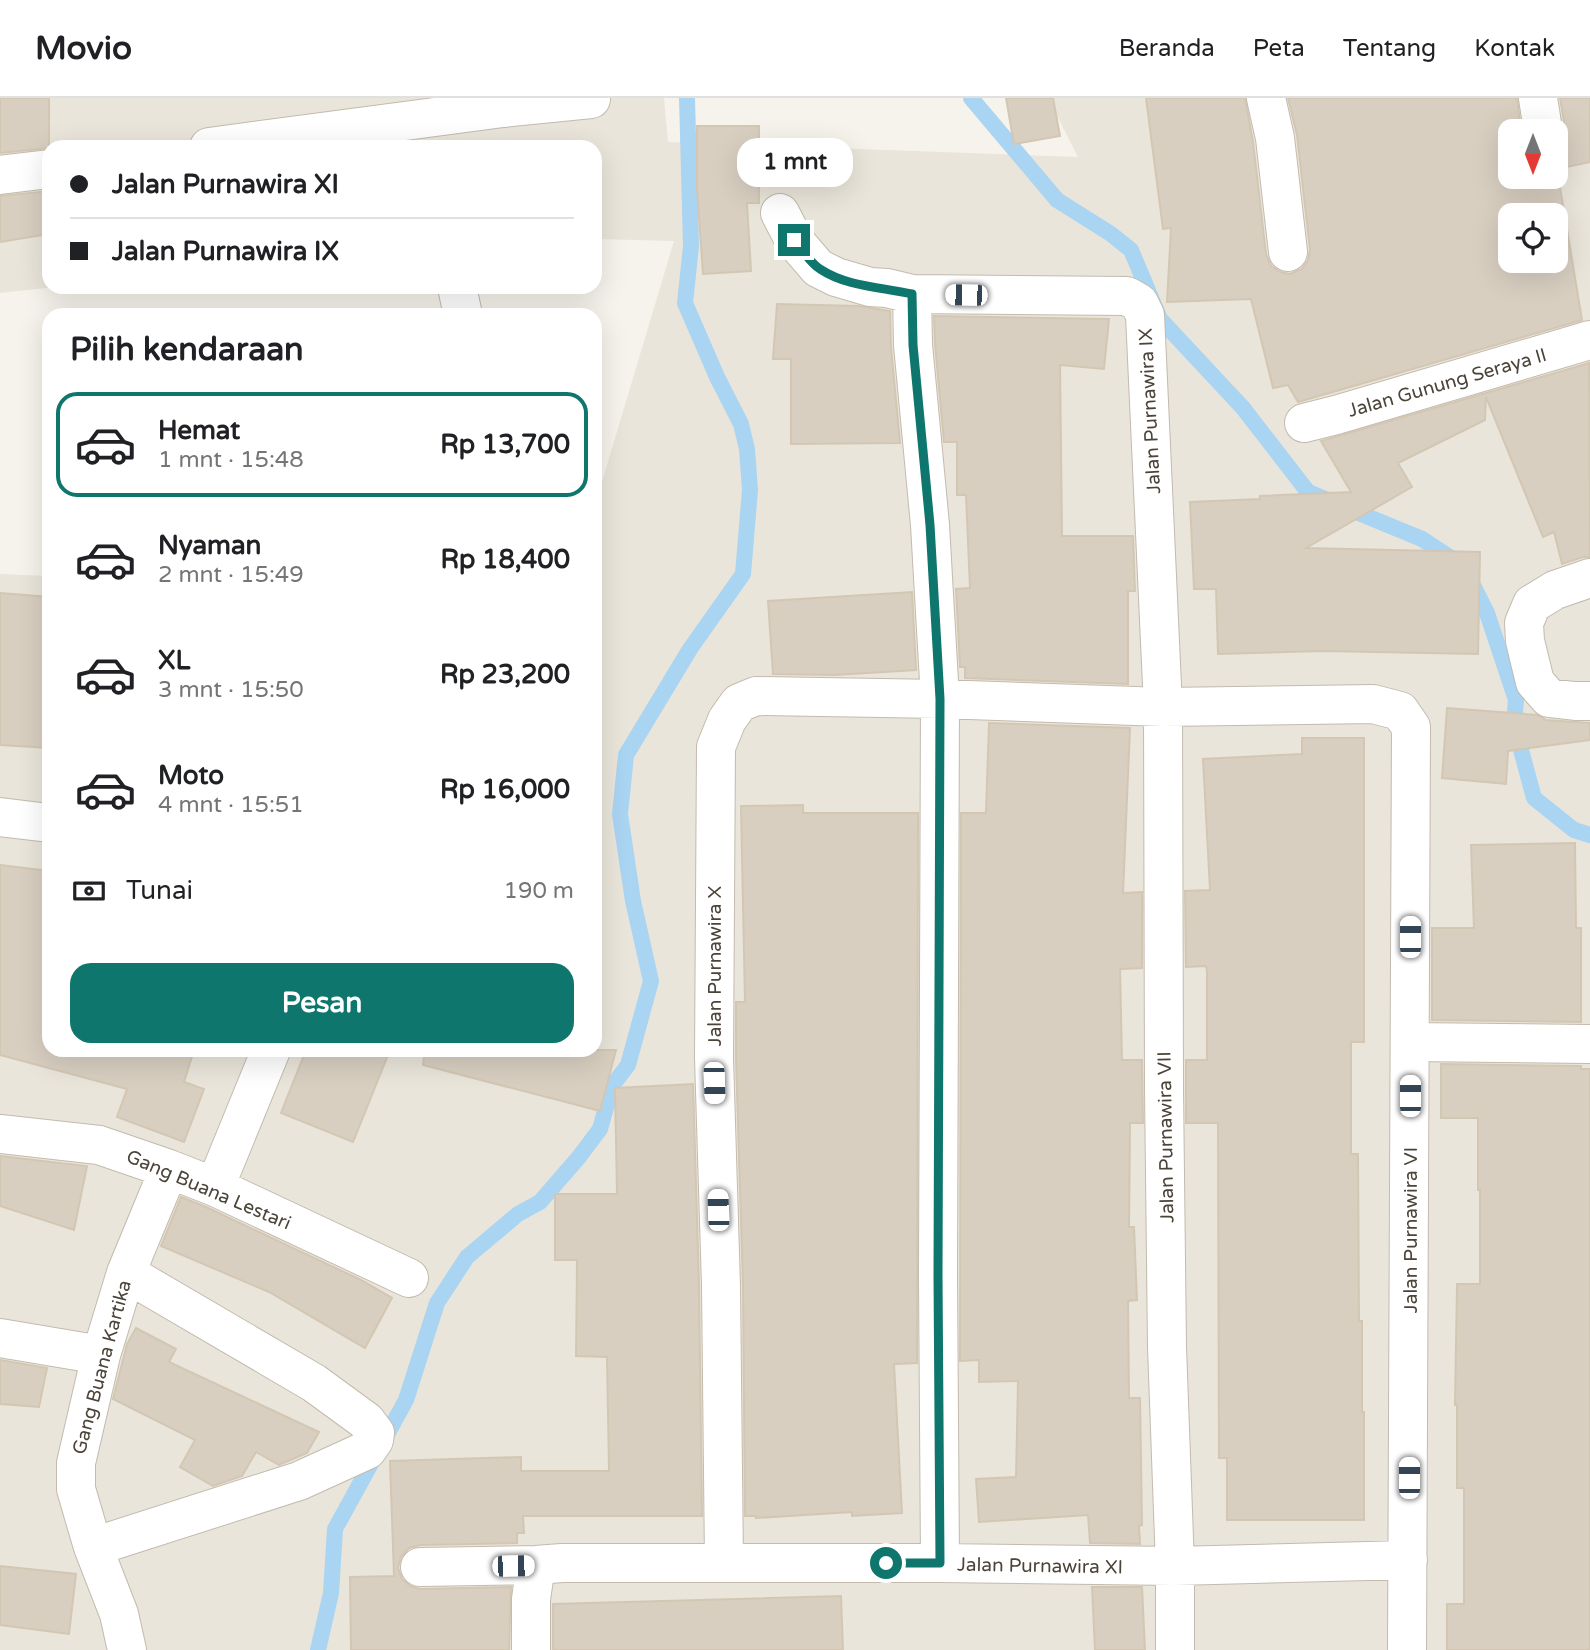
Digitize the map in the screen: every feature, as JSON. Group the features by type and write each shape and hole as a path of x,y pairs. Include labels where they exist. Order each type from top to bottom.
{"street":[{"path":"1266,98 1275,138 1288,252"},
{"path":"312,140 430,132 503,108 591,99"},
{"path":"0,176 42,170"},
{"name":"Jalan Purnawira IX","path":"780,213 794,240 818,268 836,277 870,287 912,294 1127,296 1139,303 1145,315 1163,707"},
{"path":"912,294 913,345 930,525 940,699 940,1563"},
{"name":"Jalan Gunung Seraya II","path":"1304,423 1590,340"},
{"path":"1590,578 1555,590 1532,604 1524,623 1525,641 1535,681 1549,698 1590,701"},
{"name":"Jalan Purnawira X","path":"724,1563 721,1286 713,1058 716,747 727,720 739,703 756,696 940,699"},
{"path":"940,699 1163,707"},
{"name":"Jalan Purnawira VI","path":"1163,707 1373,704 1400,711 1411,727 1407,1650"},
{"name":"Jalan Purnawira VII","path":"1163,707 1166,1279 1175,1650"},
{"path":"0,817 42,822"},
{"path":"1410,1042 1590,1044"},
{"path":"215,1187 268,1057"},
{"name":"Gang Buana Lestari","path":"0,1134 99,1145 169,1169 215,1187 409,1278"},
{"name":"Gang Buana Kartika","path":"127,1650 120,1614 93,1547 76,1489 76,1463 101,1354 126,1273 169,1169"},
{"path":"93,1547 299,1481 367,1450 375,1433 366,1422 314,1382 126,1273"},
{"path":"0,1338 101,1354"},
{"name":"Jalan Purnawira XI","path":"420,1567 562,1563 1175,1566 1408,1560"},
{"path":"531,1650 531,1599 536,1565"}],"shaded area":[{"path":"0,98 664,98 668,142 1078,157 1048,98 1590,98 1590,1650 0,1650 0,574 42,576 42,1057 602,1057 602,482 674,241 602,239 602,140 42,140 42,288 0,293"}],"building":[{"path":"0,98 49,98 49,140 42,140 42,149 0,153"},
{"path":"1006,98 1053,98 1060,136 1014,144"},
{"path":"1146,98 1245,98 1266,254 1271,266 1290,274 1302,269 1310,250 1297,135 1288,98 1517,98 1520,119 1498,119 1498,189 1560,189 1563,203 1498,203 1498,273 1568,273 1568,235 1582,320 1298,402 1288,385 1273,388 1251,299 1167,302 1171,228 1163,229"},
{"path":"1560,98 1590,98 1590,162 1568,167 1568,119 1564,119"},
{"path":"697,126 759,126 759,203 747,203 751,271 703,274 697,189"},
{"path":"42,192 42,235 0,242 0,196"},
{"path":"777,304 858,306 890,311 900,443 791,444 791,359 773,359"},
{"path":"934,316 1109,319 1104,369 1060,365 1062,536 1133,536 1135,591 1128,591 1128,684 965,678 965,667 960,667 956,589 970,588 966,495 957,495 957,442 944,442"},
{"path":"1589,363 1590,557 1562,564 1554,532 1543,537 1486,397 1485,420 1398,463 1412,487 1306,548 1480,552 1478,654 1322,651 1218,654 1216,589 1194,589 1190,502 1351,492 1321,441"},
{"path":"912,592 916,670 834,675 773,674 768,601"},
{"path":"0,593 42,596 42,748 0,745"},
{"path":"1447,708 1538,715 1546,720 1590,723 1590,740 1508,751 1506,784 1442,778"},
{"path":"989,723 1130,728 1123,893 1142,892 1142,968 1120,969 1122,1060 1142,1060 1143,1123 1130,1123 1129,1227 1134,1227 1137,1300 1128,1301 1129,1398 1140,1398 1140,1544 1090,1543 1088,1515 979,1522 976,1479 1016,1477 1018,1381 979,1382 979,1360 960,1361 961,813 986,813"},
{"path":"1302,738 1364,738 1364,1042 1351,1042 1351,1154 1358,1154 1364,1520 1227,1520 1227,1458 1219,1458 1218,1123 1186,1123 1186,1060 1207,1060 1207,971 1206,966 1186,967 1185,891 1210,890 1203,759 1302,754"},
{"path":"803,805 803,813 918,813 917,1363 894,1364 902,1513 852,1516 852,1512 756,1518 745,1516 743,1286 736,1058 736,1002 745,1002 741,806"},
{"path":"1575,843 1576,928 1581,928 1581,1022 1432,1020 1432,928 1474,928 1471,845"},
{"path":"0,865 42,870 42,1057 192,1057 184,1082 204,1089 184,1142 117,1117 127,1089 0,1055"},
{"path":"602,1050 616,1050 600,1111 423,1065 424,1057 602,1057"},
{"path":"303,1057 387,1057 353,1142 281,1113"},
{"path":"1441,1064 1581,1066 1581,1069 1590,1069 1590,1650 1447,1650 1447,1604 1464,1604 1464,1488 1457,1488 1455,1405 1457,1284 1480,1284 1480,1190 1478,1118 1441,1118"},
{"path":"693,1084 702,1516 523,1516 524,1533 517,1533 517,1543 420,1545 409,1548 401,1557 398,1568 402,1579 410,1586 420,1589 511,1587 509,1650 351,1650 350,1577 394,1576 390,1461 521,1457 521,1471 609,1471 607,1357 576,1356 577,1260 555,1260 555,1194 617,1194 615,1088"},
{"path":"0,1156 87,1166 74,1230 0,1206"},
{"path":"181,1197 361,1280 392,1298 365,1348 269,1292 161,1246"},
{"path":"136,1328 176,1349 169,1362 319,1432 307,1453 279,1465 256,1452 242,1476 213,1486 180,1467 195,1440 113,1399 127,1344"},
{"path":"0,1360 47,1368 39,1407 0,1404"},
{"path":"0,1566 76,1574 69,1634 0,1625"},
{"path":"1092,1587 1142,1587 1145,1650 1095,1650"},
{"path":"841,1596 843,1650 553,1650 553,1604"}],"waterway":[{"path":"318,1650 331,1593 335,1529 406,1400 437,1303 467,1257 518,1214 540,1202 600,1129 612,1086 628,1065 651,981 633,901 620,814 626,755 690,649 743,574 750,490 747,449 741,424 685,303 691,246 687,98"},
{"path":"971,98 1057,200 1131,250 1160,319 1243,408 1308,492 1422,539 1457,562"},
{"path":"1470,579 1487,613 1516,700 1514,724 1534,798 1574,830 1590,835"}],"route":[{"path":"794,240 818,268 836,277 870,287 912,294 913,345 930,525 940,699 940,1563 886,1563"}]}
